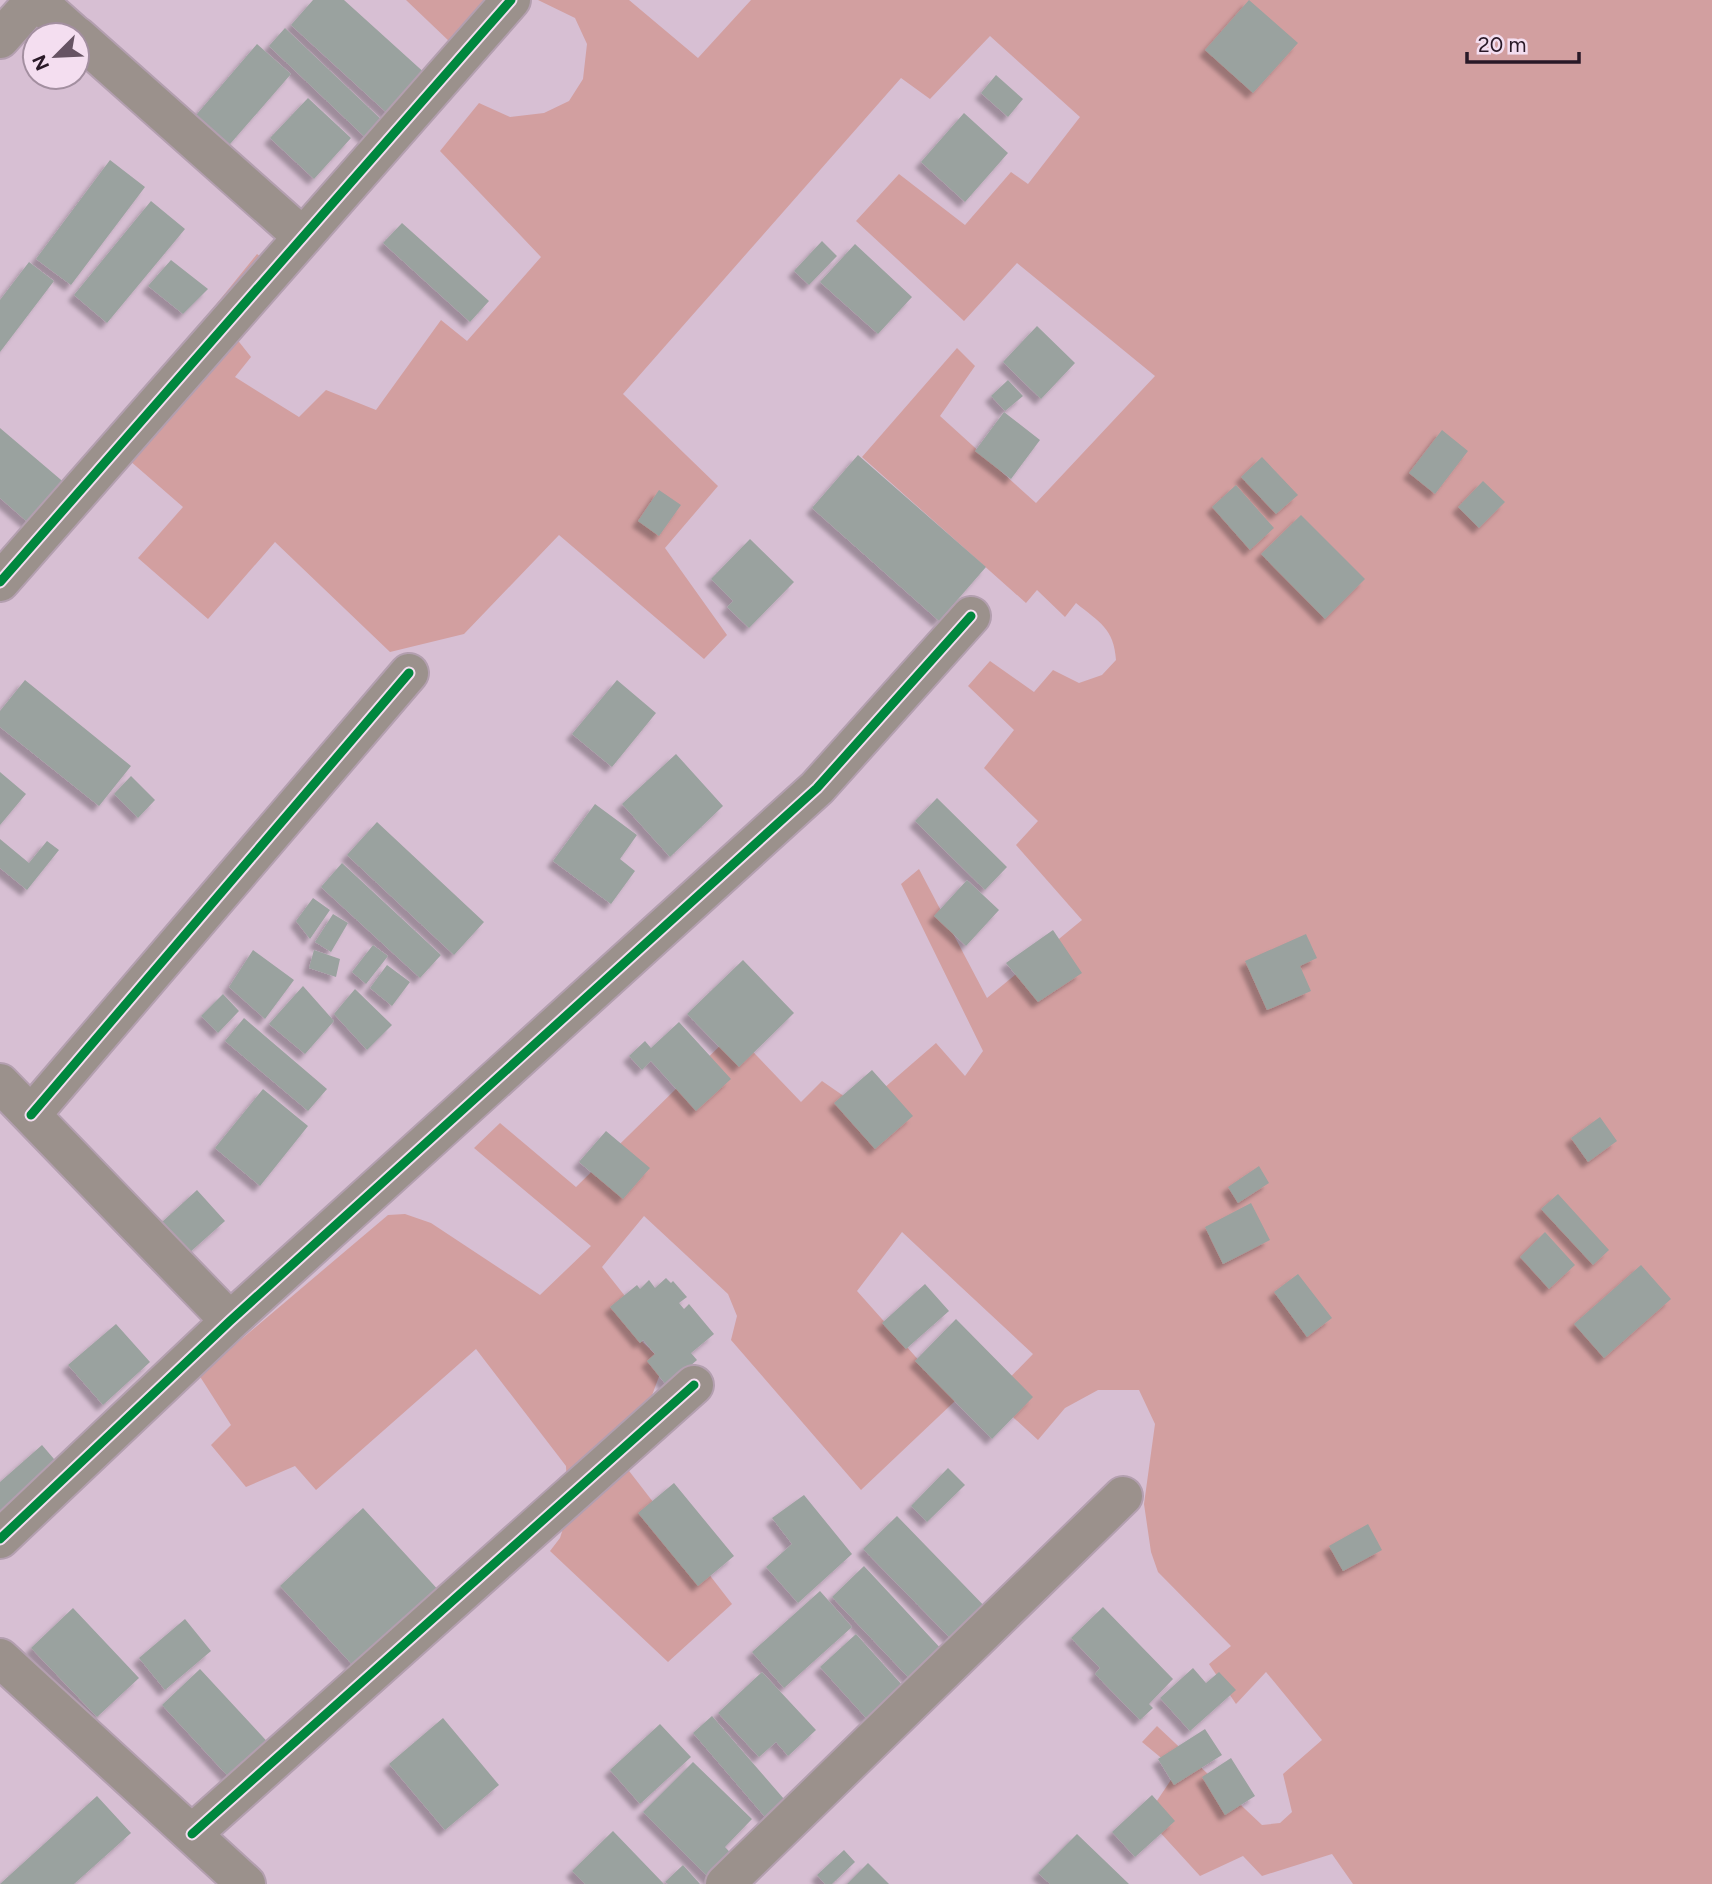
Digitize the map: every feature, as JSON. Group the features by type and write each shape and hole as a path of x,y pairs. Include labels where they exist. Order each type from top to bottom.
{"street":[{"path":"0,39 35,0 59,21"},
{"path":"0,582 511,0"},
{"path":"91,49 303,237"},
{"path":"0,1539 230,1321 817,788 971,616"},
{"path":"31,1115 409,673"},
{"path":"0,1083 230,1321"},
{"path":"192,1835 694,1385"},
{"path":"725,1884 1123,1496"},
{"path":"0,1658 246,1884"}],"shaded area":[{"path":"406,0 491,0 451,43"},
{"path":"538,0 629,0 698,58 751,0 1712,0 1712,1884 1353,1884 1332,1854 1262,1876 1243,1856 1200,1876 1146,1817 1177,1771 1142,1742 1157,1726 1262,1825 1280,1823 1292,1812 1283,1774 1322,1740 1266,1672 1236,1704 1209,1664 1231,1646 1158,1572 1151,1552 1144,1504 1155,1424 1139,1390 1098,1390 1065,1408 1038,1440 991,1397 1033,1354 902,1232 857,1291 955,1401 861,1490 731,1340 737,1316 728,1294 644,1216 602,1267 636,1310 626,1326 664,1363 651,1398 609,1445 732,1604 668,1662 550,1551 560,1538 568,1513 566,1466 476,1349 316,1490 295,1466 246,1487 211,1445 231,1425 199,1375 388,1215 405,1214 431,1223 540,1295 591,1246 474,1148 500,1123 576,1187 734,1032 801,1102 822,1081 861,1108 936,1043 965,1076 983,1051 901,884 919,869 987,998 1082,920 1016,845 1038,821 984,768 1014,730 968,686 990,661 1034,692 1053,670 1079,683 1102,675 1116,660 1109,633 1076,603 1065,617 1037,590 1026,603 862,457 957,348 975,366 940,416 1036,503 1155,376 1017,263 964,321 856,221 899,174 965,225 1011,172 1028,184 1080,117 990,36 930,99 901,78 623,394 718,486 665,548 727,635 704,659 559,535 464,634 390,652 275,542 208,619 138,558 183,507 106,440 257,254 285,274 236,338 251,357 235,377 299,417 326,390 376,410 441,320 467,341 541,257 440,151 479,103 510,117 544,113 569,101 583,79 587,44 575,18"}],"building":[{"path":"313,0 344,0 449,95 412,136 291,25"},
{"path":"1249,0 1298,43 1253,93 1205,50"},
{"path":"285,28 386,124 369,141 269,46"},
{"path":"257,44 291,74 217,159 185,128"},
{"path":"996,75 1023,99 1008,117 981,93"},
{"path":"308,98 351,138 314,179 270,138"},
{"path":"964,113 1008,153 965,202 921,162"},
{"path":"110,160 145,187 71,285 36,259"},
{"path":"151,201 185,229 107,323 74,295"},
{"path":"402,223 489,301 470,322 383,243"},
{"path":"822,241 837,256 809,285 794,271"},
{"path":"855,244 912,297 878,334 820,282"},
{"path":"171,260 208,289 183,314 148,286"},
{"path":"29,262 54,281 0,352 0,300"},
{"path":"1037,326 1075,363 1041,399 1003,362"},
{"path":"1008,380 1023,396 1005,411 991,396"},
{"path":"1004,412 1040,440 1011,479 975,451"},
{"path":"0,428 67,485 32,526 0,498"},
{"path":"1442,430 1468,451 1435,494 1409,473"},
{"path":"858,455 986,567 939,621 812,508"},
{"path":"1262,457 1298,495 1276,514 1241,477"},
{"path":"1483,481 1505,502 1479,528 1458,507"},
{"path":"1236,485 1274,528 1250,550 1212,507"},
{"path":"659,490 681,505 659,536 638,521"},
{"path":"1301,515 1365,579 1325,619 1261,554"},
{"path":"750,539 794,582 749,628 727,607 733,601 711,579"},
{"path":"25,680 131,766 99,806 0,727 0,711"},
{"path":"617,680 656,713 612,767 572,734"},
{"path":"676,754 723,806 670,857 622,804"},
{"path":"0,772 26,794 0,825"},
{"path":"131,776 155,800 138,818 114,794"},
{"path":"937,798 1007,867 985,890 915,821"},
{"path":"595,804 637,835 620,859 635,871 611,904 553,861"},
{"path":"377,822 484,922 454,955 347,855"},
{"path":"0,839 29,863 47,841 59,850 27,890 0,868"},
{"path":"342,863 441,955 420,978 321,887"},
{"path":"967,880 999,910 966,946 934,916"},
{"path":"313,898 330,910 310,939 296,921"},
{"path":"333,914 348,923 331,952 315,942"},
{"path":"1053,930 1082,973 1038,1002 1006,963"},
{"path":"1306,934 1317,958 1300,966 1311,991 1267,1010 1245,961"},
{"path":"373,945 388,956 366,984 352,972"},
{"path":"253,950 294,980 265,1019 229,987"},
{"path":"314,950 340,959 336,977 309,968"},
{"path":"743,960 794,1013 739,1067 687,1014"},
{"path":"387,965 410,982 392,1006 370,988"},
{"path":"303,986 334,1021 305,1054 269,1024"},
{"path":"355,989 392,1025 367,1050 334,1014"},
{"path":"223,994 239,1011 218,1033 201,1016"},
{"path":"244,1018 327,1089 308,1111 225,1041"},
{"path":"679,1022 731,1079 696,1111 651,1061 642,1070 629,1056 645,1041 651,1048"},
{"path":"872,1070 913,1116 875,1149 834,1103"},
{"path":"263,1089 308,1126 260,1186 215,1148"},
{"path":"1600,1117 1617,1141 1588,1162 1571,1138"},
{"path":"606,1131 650,1168 623,1199 579,1162"},
{"path":"1259,1166 1269,1183 1238,1203 1228,1187"},
{"path":"197,1190 225,1221 189,1253 161,1223"},
{"path":"1558,1194 1609,1250 1593,1265 1541,1209"},
{"path":"1251,1203 1270,1240 1223,1264 1205,1227"},
{"path":"1545,1232 1575,1265 1549,1289 1520,1257"},
{"path":"1641,1265 1671,1299 1604,1358 1574,1324"},
{"path":"1298,1274 1332,1318 1307,1337 1274,1292"},
{"path":"666,1278 671,1283 673,1281 687,1297 679,1303 684,1309 689,1304 714,1334 691,1353 697,1360 667,1386 647,1361 655,1354 643,1340 640,1343 610,1307 637,1285 640,1289 649,1280 655,1288"},
{"path":"925,1284 949,1311 906,1349 882,1323"},
{"path":"956,1319 1033,1397 992,1439 915,1361"},
{"path":"116,1324 150,1362 103,1405 68,1365"},
{"path":"42,1445 78,1487 21,1535 0,1510 0,1482"},
{"path":"948,1468 965,1485 927,1522 911,1506"},
{"path":"674,1483 734,1556 698,1586 638,1513"},
{"path":"804,1495 852,1554 798,1603 766,1567 792,1544 772,1518"},
{"path":"363,1508 442,1594 359,1672 280,1586"},
{"path":"897,1516 992,1614 959,1647 863,1549"},
{"path":"1368,1524 1382,1550 1343,1571 1329,1546"},
{"path":"864,1566 958,1667 927,1697 832,1597"},
{"path":"820,1591 852,1627 784,1688 752,1652"},
{"path":"1103,1607 1173,1679 1149,1704 1153,1708 1140,1720 1095,1674 1100,1668 1071,1638"},
{"path":"73,1608 139,1678 97,1717 31,1648"},
{"path":"185,1619 211,1651 165,1690 139,1658"},
{"path":"856,1634 903,1686 867,1719 820,1667"},
{"path":"1193,1668 1206,1683 1219,1672 1236,1690 1190,1731 1160,1698"},
{"path":"200,1669 287,1763 249,1799 162,1705"},
{"path":"762,1672 816,1730 788,1756 776,1742 759,1757 718,1713"},
{"path":"712,1716 797,1814 777,1831 693,1733"},
{"path":"443,1718 499,1785 445,1830 389,1764"},
{"path":"660,1724 691,1757 640,1804 610,1770"},
{"path":"1205,1729 1222,1755 1174,1785 1158,1759"},
{"path":"1231,1758 1255,1796 1225,1815 1202,1777"},
{"path":"693,1762 752,1819 725,1847 741,1864 715,1884 643,1812"},
{"path":"1152,1795 1175,1821 1135,1857 1112,1832"},
{"path":"97,1796 131,1833 74,1884 0,1884"},
{"path":"613,1831 664,1884 585,1884 572,1871"},
{"path":"1077,1834 1129,1884 1050,1884 1038,1873"},
{"path":"844,1850 855,1862 832,1884 825,1884 817,1875"},
{"path":"868,1863 889,1884 847,1884"},
{"path":"683,1865 700,1884 665,1882"}],"cycle path":[{"path":"0,582 511,0"},
{"path":"0,1539 230,1321 817,788 971,616"},
{"path":"31,1115 409,673"},
{"path":"192,1834 694,1385"}]}
